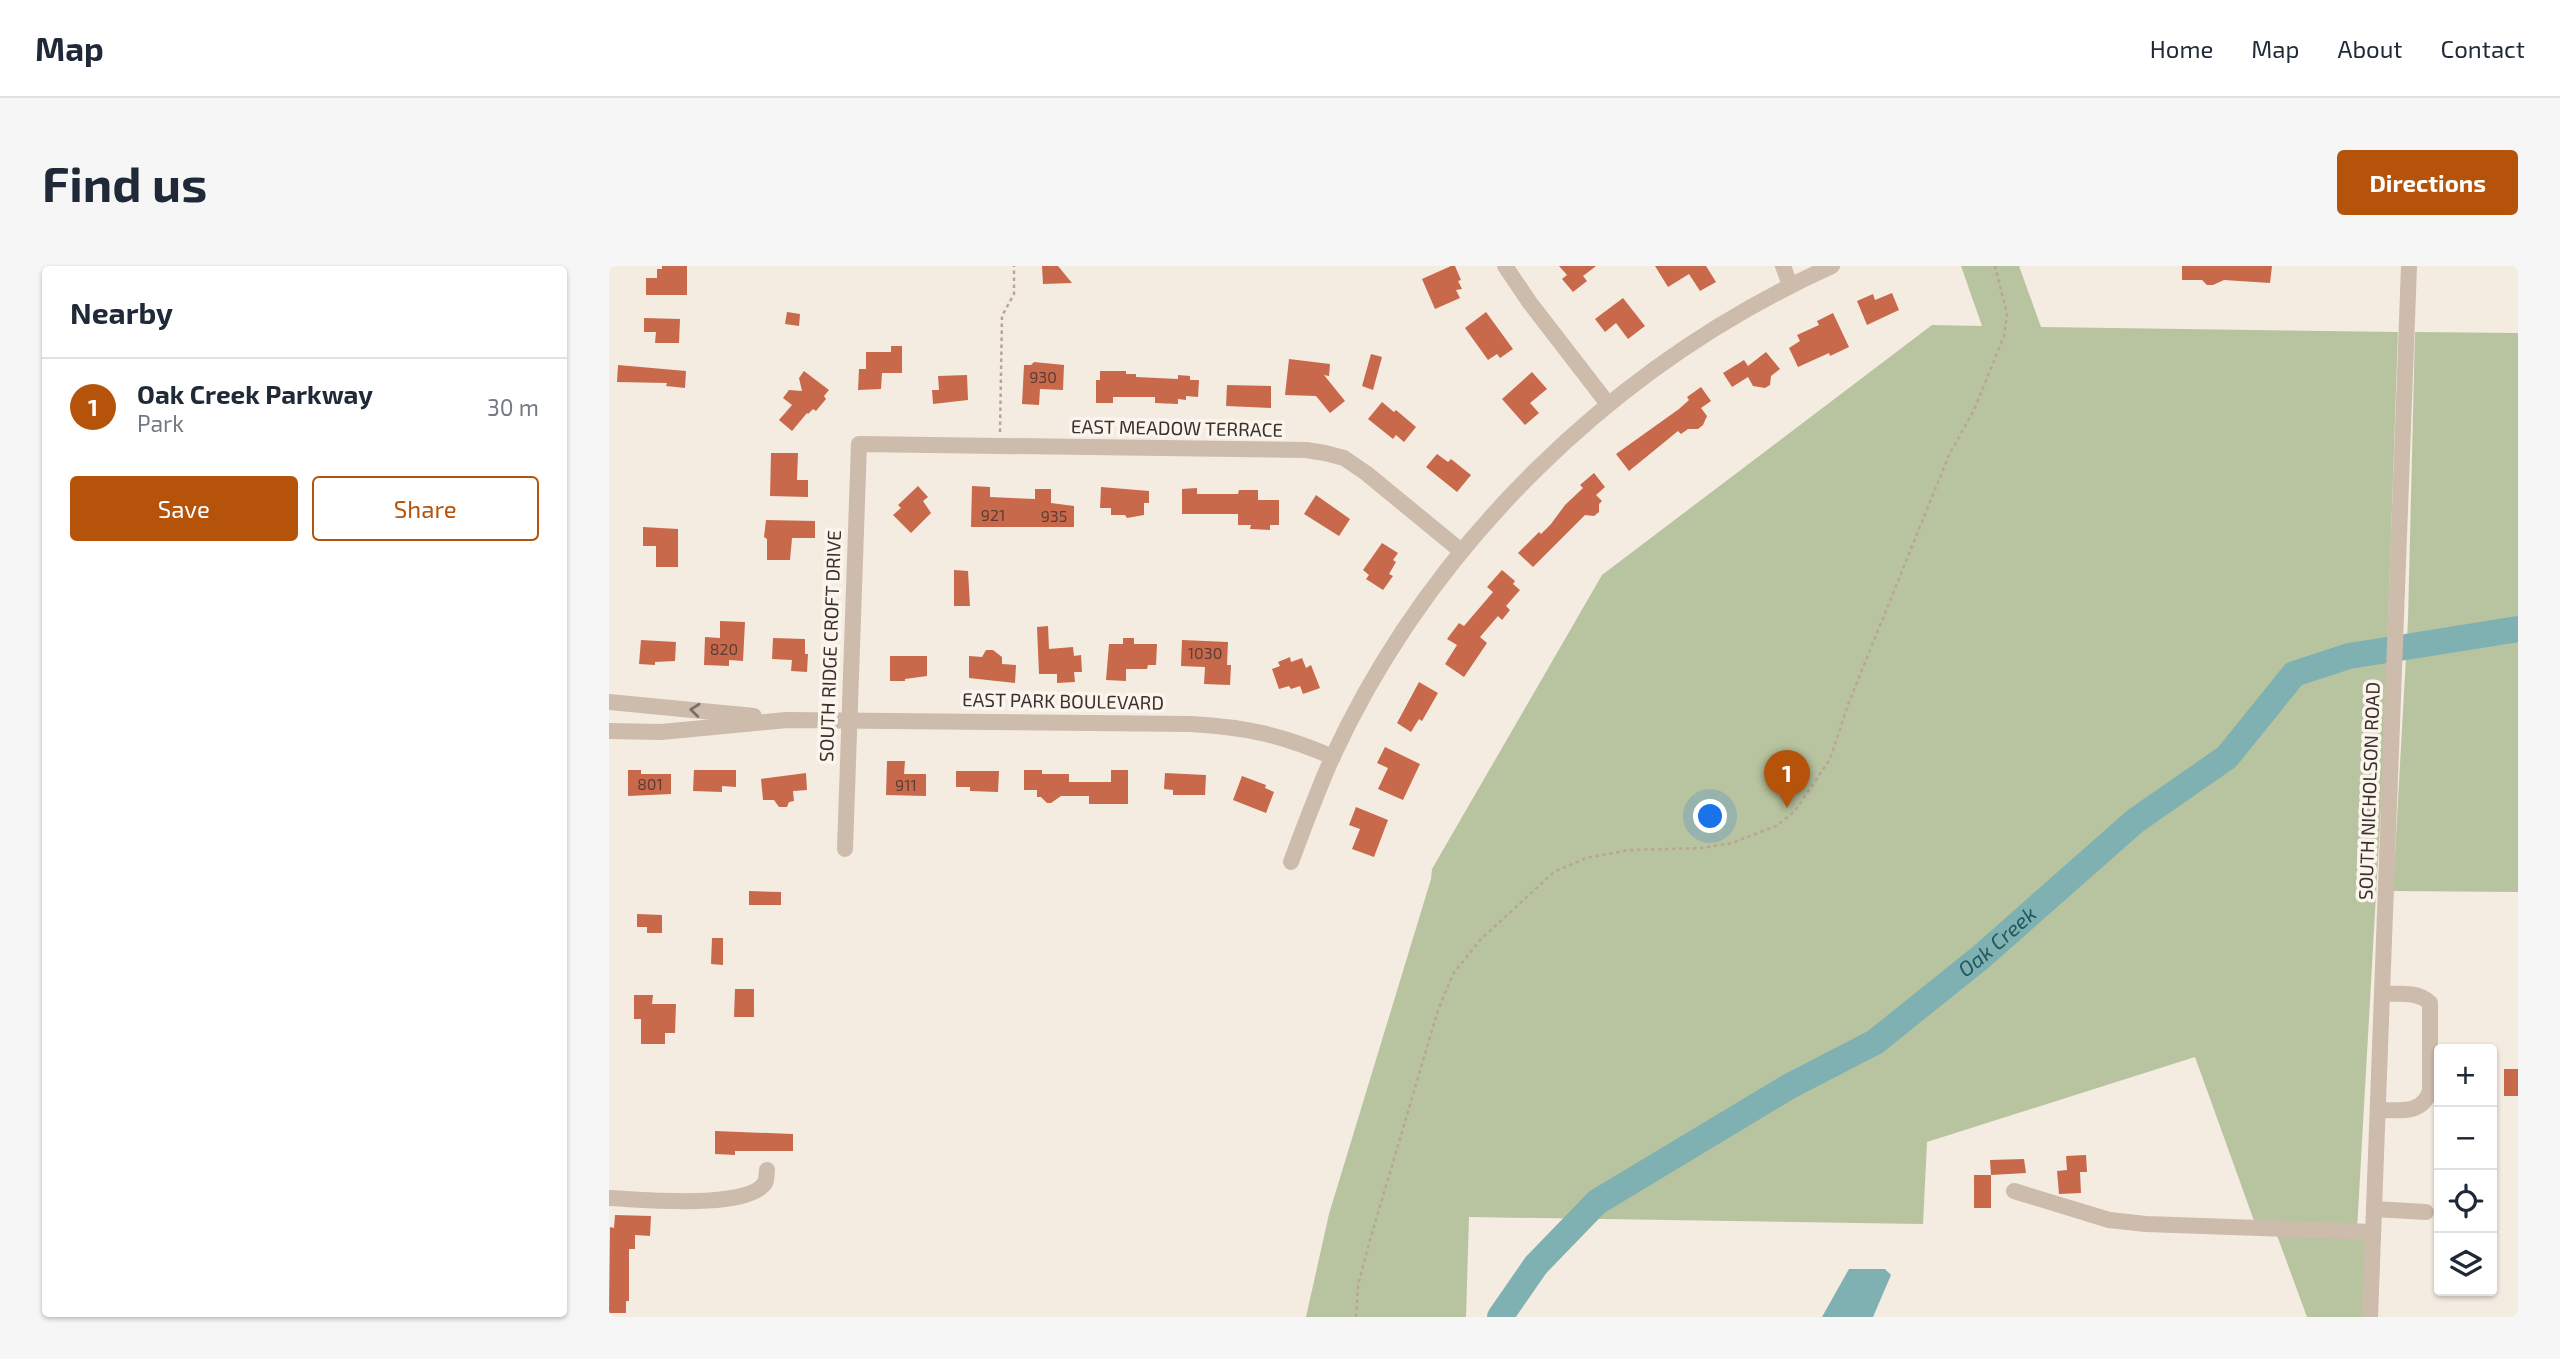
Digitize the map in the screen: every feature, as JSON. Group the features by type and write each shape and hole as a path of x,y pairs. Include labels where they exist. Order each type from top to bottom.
{"street":[{"path":"1505,266 1608,404"},
{"path":"1783,266 1790,285"},
{"path":"1291,862 1333,757 1389,654 1461,551 1552,454 1608,404 1659,367 1790,285 1832,266"},
{"name":"SOUTH NICHOLSON ROAD","path":"2370,1317 2409,266"},
{"name":"EAST MEADOW TERRACE","path":"859,444 1305,450 1325,453 1344,458 1366,473 1461,551"},
{"name":"SOUTH RIDGE CROFT DRIVE","path":"845,849 859,444"},
{"name":"EAST PARK BOULEVARD","path":"609,702 787,720"},
{"name":"EAST PARK BOULEVARD","path":"609,731 661,732 787,720 1223,726 1283,737 1333,757"},
{"path":"2378,1110 2412,1110 2428,1099 2430,1091 2430,1003 2423,996 2383,994"},
{"path":"609,1198 723,1201 754,1191 766,1180 767,1170"},
{"path":"2014,1191 2109,1220 2146,1224 2373,1232"},
{"path":"2374,1209 2427,1212"}],"path":[{"path":"999,446 1002,316 1014,294 1014,266"},
{"path":"1356,1317 1358,1285 1370,1240 1438,1010 1453,974 1480,940 1554,872 1586,858 1629,850 1702,848 1732,843 1776,826 1795,811 1829,759 1849,702 1944,467 1974,410 2004,337 2007,314 1995,266"}],"green space":[{"path":"1961,266 2019,266 2041,327 2398,332 2383,771 2357,1230 2374,1231 2371,1317 2307,1317 2275,1230 2257,1229 2195,1057 1927,1142 1923,1224 1469,1217 1466,1317 1306,1317 1329,1214 1432,869 1602,575 1932,325 1982,326"},
{"path":"2415,332 2518,333 2518,892 2393,891 2408,620"}],"water":[{"path":"1849,1269 1885,1269 1891,1275 1873,1317 1822,1317"}],"building":[{"path":"662,266 687,266 687,295 646,295 646,278 657,278 657,269 662,269"},
{"path":"1042,266 1058,266 1072,283 1043,284"},
{"path":"1455,266 1461,280 1458,281 1462,289 1456,290 1460,298 1435,309 1422,279"},
{"path":"1559,266 1596,266 1583,276 1587,281 1573,292 1562,279 1567,275"},
{"path":"1655,266 1706,266 1716,282 1700,291 1689,274 1668,287"},
{"path":"2182,266 2272,266 2270,283 2224,280 2207,285 2202,280 2182,280"},
{"path":"1892,293 1899,310 1867,325 1857,301 1873,294 1875,300"},
{"path":"1623,298 1645,326 1628,339 1616,323 1605,332 1595,319"},
{"path":"787,312 800,314 799,326 785,324"},
{"path":"1486,312 1513,349 1500,358 1497,354 1488,360 1465,328"},
{"path":"1833,313 1849,347 1798,367 1789,348 1800,341 1797,335 1819,325 1817,321"},
{"path":"644,318 680,319 679,343 655,343 656,332 644,332"},
{"path":"891,346 902,346 902,373 882,373 881,389 858,390 859,369 866,369 866,352 891,352"},
{"path":"1766,352 1780,369 1771,376 1770,385 1765,388 1753,386 1748,377 1732,387 1723,373 1744,360 1748,366"},
{"path":"1371,354 1382,357 1373,390 1362,386"},
{"path":"1289,359 1330,364 1329,376 1324,375 1345,401 1330,413 1316,396 1285,395"},
{"path":"1034,362 1064,365 1063,390 1040,389 1039,405 1022,404 1024,365"},
{"path":"618,365 686,371 685,388 666,386 667,383 617,382"},
{"path":"804,371 829,390 824,396 826,399 816,411 813,409 807,413 792,431 779,420 792,405 783,398 789,390 802,391 799,378"},
{"path":"1100,371 1126,371 1126,374 1136,374 1136,377 1178,379 1178,375 1190,376 1190,380 1199,380 1198,397 1186,396 1186,400 1178,399 1178,404 1155,403 1155,397 1113,397 1113,403 1096,403 1096,380 1100,380"},
{"path":"1532,372 1547,389 1530,403 1539,413 1525,425 1502,399"},
{"path":"967,375 968,400 933,404 932,390 939,390 938,376"},
{"path":"1227,385 1271,386 1271,408 1226,406"},
{"path":"1701,387 1711,401 1701,408 1707,416 1703,425 1681,434 1678,431 1629,471 1616,454 1679,409 1689,400 1687,397"},
{"path":"1382,402 1416,427 1404,442 1396,435 1393,439 1368,419"},
{"path":"771,453 798,453 797,480 808,480 808,497 770,496"},
{"path":"1437,454 1448,462 1451,459 1471,475 1457,492 1426,467"},
{"path":"1594,473 1605,487 1596,495 1602,501 1599,504 1599,512 1594,516 1585,515 1533,567 1518,553 1551,524 1565,505 1583,488 1580,485"},
{"path":"918,486 928,497 923,501 931,513 911,533 893,515 901,508 898,505"},
{"path":"972,486 990,487 990,497 1035,499 1035,489 1051,489 1051,503 1074,506 1074,527 971,527"},
{"path":"1101,487 1149,491 1149,503 1144,503 1144,515 1127,518 1125,515 1111,515 1111,508 1100,508"},
{"path":"1197,488 1197,494 1238,494 1239,490 1258,490 1258,500 1279,500 1279,525 1270,525 1270,530 1250,529 1251,525 1238,525 1238,514 1182,514 1182,489"},
{"path":"1316,495 1350,519 1339,536 1304,514"},
{"path":"766,520 815,521 815,538 792,538 790,560 767,560 767,539 764,537"},
{"path":"643,527 678,529 678,567 656,567 656,546 643,546"},
{"path":"1382,543 1398,553 1389,574 1393,576 1383,590 1366,579 1369,575 1363,570"},
{"path":"954,570 968,571 970,606 954,606"},
{"path":"1502,570 1515,581 1513,584 1520,590 1506,606 1510,610 1502,620 1498,616 1480,637 1487,643 1464,677 1445,664 1457,645 1447,639 1459,623 1464,626 1493,592 1487,587"},
{"path":"720,621 745,622 743,661 729,660 729,666 704,665 705,637 720,638"},
{"path":"1048,626 1049,649 1073,647 1074,656 1081,655 1082,672 1074,672 1075,682 1057,683 1057,674 1039,674 1037,627"},
{"path":"773,638 805,639 807,672 791,671 792,660 772,659"},
{"path":"1123,638 1134,638 1134,644 1157,644 1156,665 1148,665 1147,669 1126,669 1126,681 1106,680 1109,644 1123,644"},
{"path":"641,640 676,642 675,661 655,662 655,665 639,664"},
{"path":"1182,640 1228,642 1230,685 1204,684 1205,667 1181,666"},
{"path":"986,650 993,650 1002,657 1002,664 1016,665 1015,683 969,678 969,656 982,657"},
{"path":"890,656 927,656 927,676 890,681"},
{"path":"1290,657 1291,662 1302,658 1306,668 1311,665 1320,688 1303,694 1300,686 1279,689 1272,669 1280,666 1278,662"},
{"path":"1419,682 1438,693 1422,721 1419,719 1411,732 1397,723"},
{"path":"1385,747 1420,764 1403,800 1378,789 1388,768 1377,763"},
{"path":"887,761 905,761 904,774 926,774 926,796 886,795"},
{"path":"628,770 641,770 641,774 671,774 671,794 628,796"},
{"path":"694,770 736,770 736,787 722,786 722,792 693,791"},
{"path":"1024,770 1042,770 1042,774 1069,774 1069,782 1111,782 1111,770 1128,770 1128,804 1089,804 1089,796 1061,796 1047,803 1037,797 1037,790 1024,790"},
{"path":"956,771 999,771 998,792 970,791 970,787 956,787"},
{"path":"806,773 807,790 793,791 794,801 789,802 787,807 779,807 774,800 763,800 761,779"},
{"path":"1165,773 1206,775 1205,795 1173,795 1173,790 1164,789"},
{"path":"1242,776 1266,785 1265,788 1274,792 1266,813 1233,800"},
{"path":"1356,807 1388,820 1374,857 1352,849 1360,829 1349,825"},
{"path":"749,891 781,892 781,905 749,905"},
{"path":"637,914 662,915 662,933 647,933 647,927 637,927"},
{"path":"712,938 723,938 723,965 711,964"},
{"path":"735,989 754,989 754,1017 734,1017"},
{"path":"634,995 653,995 652,1004 676,1004 675,1033 665,1033 665,1044 641,1044 641,1019 634,1019"},
{"path":"2504,1069 2518,1069 2518,1096 2504,1096"},
{"path":"715,1131 793,1134 793,1151 735,1151 735,1155 715,1154"},
{"path":"2086,1155 2087,1172 2080,1172 2081,1193 2059,1194 2057,1171 2067,1170 2066,1156"},
{"path":"2024,1159 2026,1173 1991,1175 1990,1160"},
{"path":"1974,1175 1991,1175 1991,1208 1974,1208"},
{"path":"615,1215 651,1216 650,1236 635,1235 635,1249 629,1249 629,1301 626,1301 626,1313 609,1313 610,1227 614,1228"}],"waterway":[{"name":"Oak Creek","path":"1500,1317 1536,1265 1597,1202 1788,1087 1875,1042 1981,957 2135,821 2227,757 2294,674 2349,656 2518,629"}],"place":[{"name":"Oak Creek Parkway","path":"1787,808"}]}
